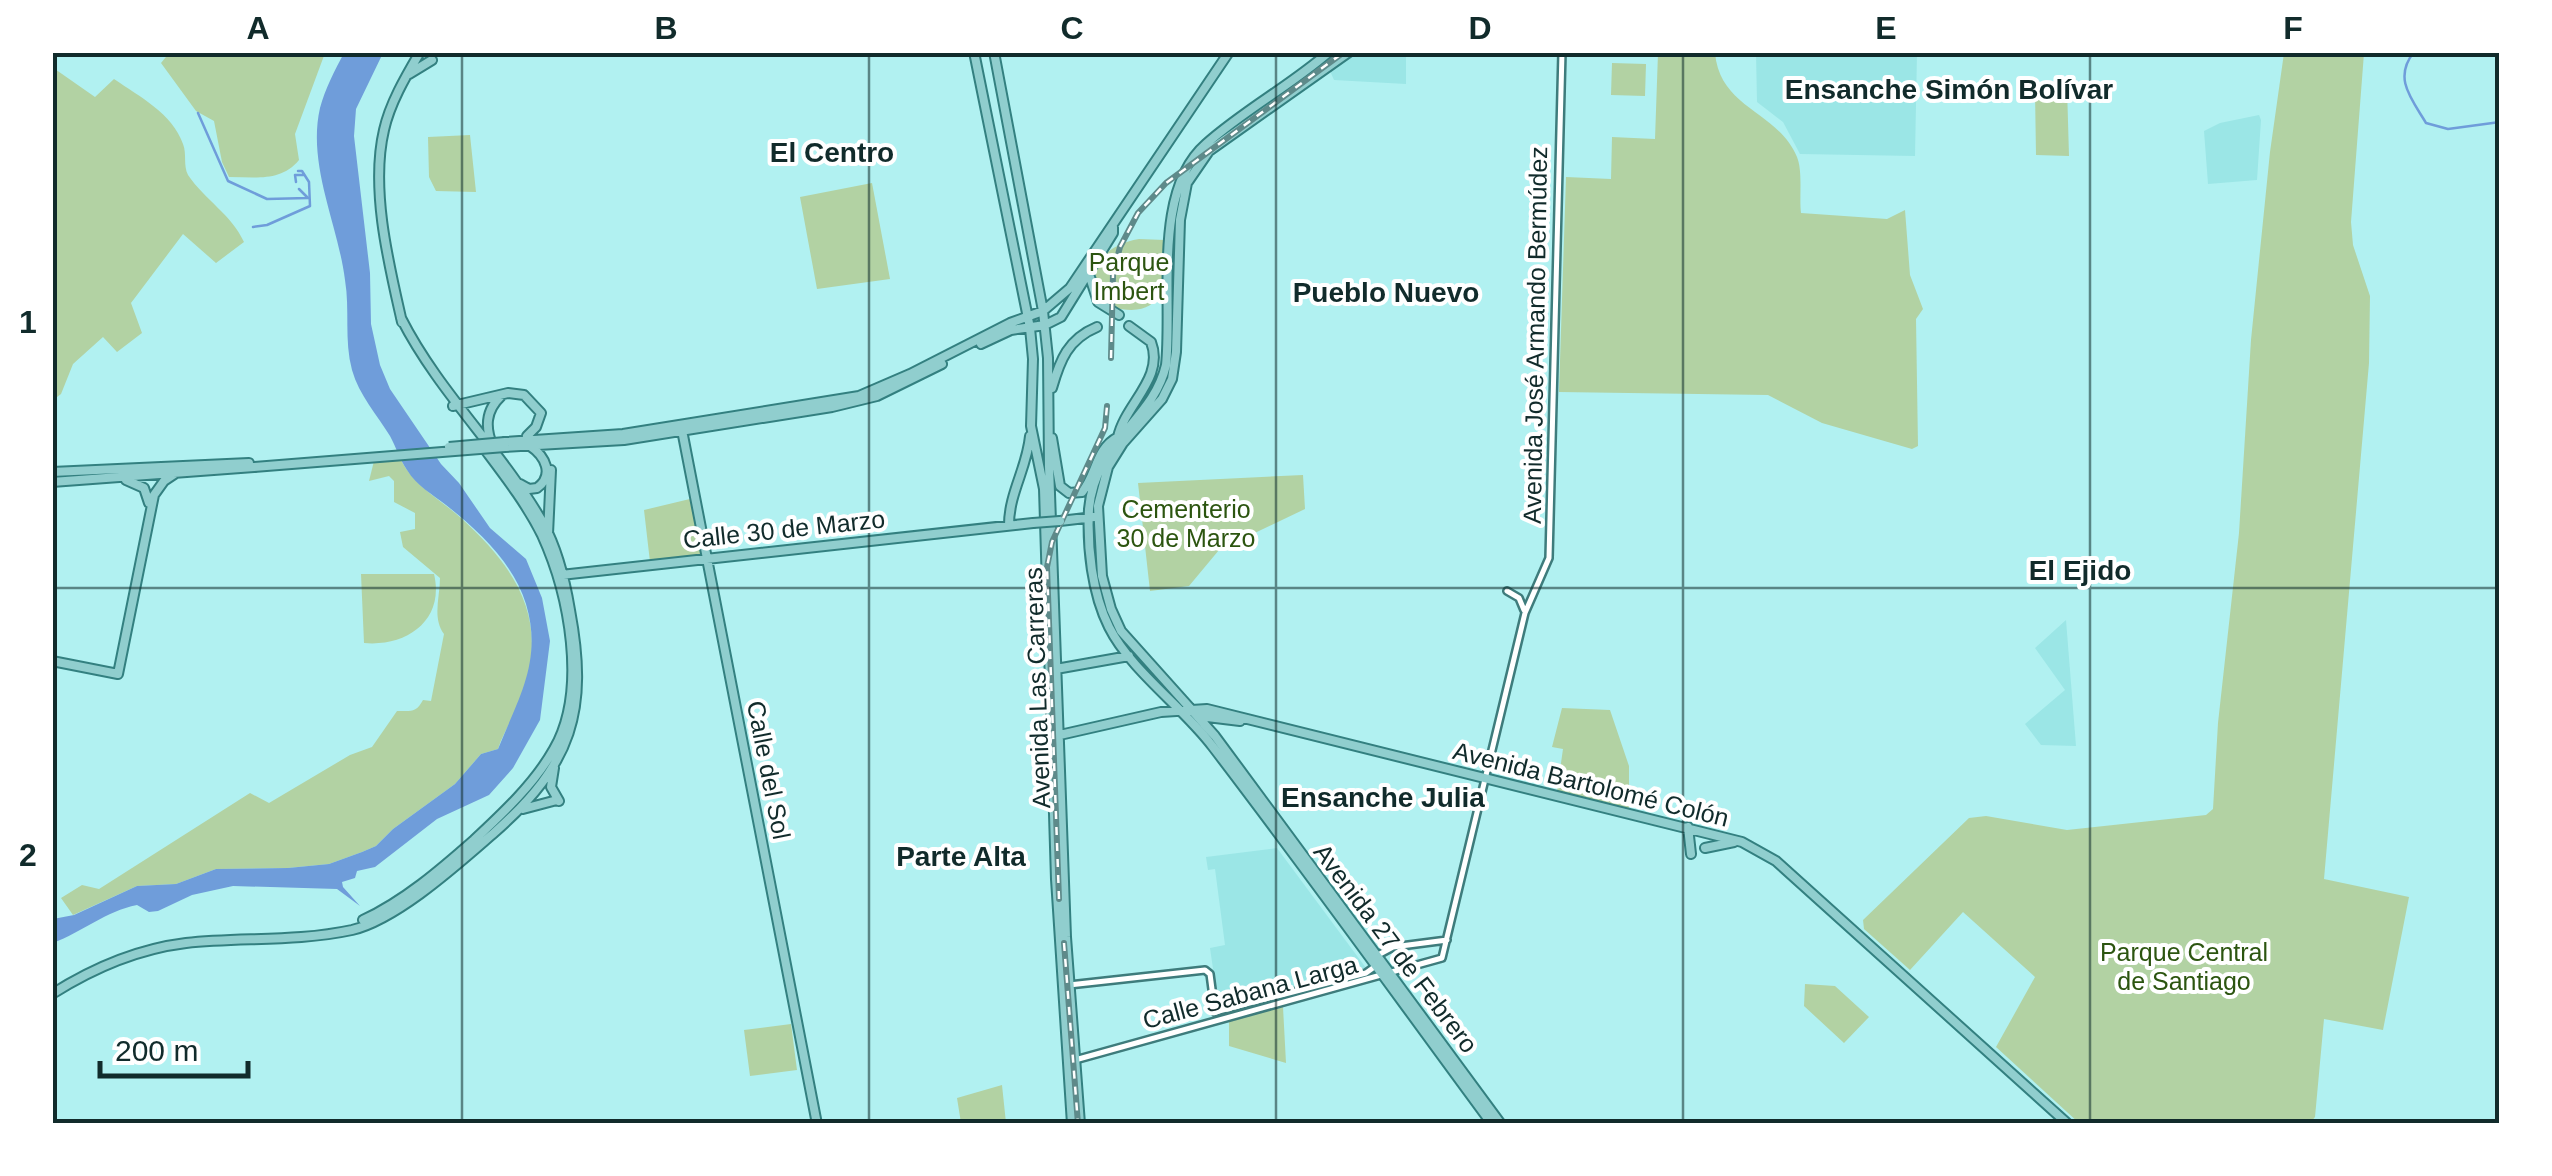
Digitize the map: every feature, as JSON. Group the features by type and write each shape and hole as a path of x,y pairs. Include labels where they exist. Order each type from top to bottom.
{"main road":[{"path":"420,52 384,128 380,163 391,280 412,347 518,495 560,575"},
{"name":"Avenida Las Carreras","path":"974,52 1030,328 1031,426 1044,489 1071,1061 1080,1124"},
{"name":"Avenida Las Carreras","path":"994,52 1048,324 1055,736 1069,984 1072,1124"},
{"path":"682,428 859,396 1043,311 1070,288 1229,52"},
{"name":"Avenida 27 de Febrero","path":"1329,52 1208,142 1179,180 1172,341 1160,385 1095,479 1097,596 1111,632 1167,695 1190,712 1377,962"},
{"name":"Avenida 27 de Febrero","path":"1176,219 1187,183 1209,151 1348,52"},
{"path":"406,76 432,60"},
{"path":"52,472 254,465 623,434 861,400 892,390 1011,330 1048,324 1061,317 1113,233 1113,226"},
{"path":"1089,274 1098,302 1120,315"},
{"path":"1048,420 1060,486 1078,494 1086,489 1108,442 1155,366 1151,342 1129,326"},
{"path":"1048,402 1062,357 1076,339 1096,327"},
{"path":"455,405 518,393 530,398 540,413 526,442"},
{"path":"496,456 487,425 490,409 502,396"},
{"path":"52,994 91,971 162,947 212,941 292,940 374,921 414,898 518,811 536,791 566,741 578,698 575,636 548,534 510,474 455,405"},
{"path":"1108,442 1120,440 1120,424"},
{"path":"1009,526 1010,500 1025,468 1031,426"},
{"name":"Calle del Sol","path":"682,428 817,1124"},
{"path":"510,474 529,489 544,483 545,461 526,442"},
{"path":"1049,466 1056,452"},
{"path":"52,482 172,476 254,465"},
{"path":"548,534 551,470"},
{"path":"172,476 174,489"},
{"path":"52,661 118,674 156,489 172,476"},
{"path":"107,478 144,488 151,508"},
{"name":"Avenida 27 de Febrero","path":"1094,517 1102,576 1126,638 1225,750 1492,1124"},
{"name":"Calle 30 de Marzo","path":"560,575 1094,517"},
{"path":"1056,669 1130,656"},
{"path":"1161,712 1167,695"},
{"name":"Avenida Bartolomé Colón","path":"1190,712 1208,709 1240,721 1737,841 1776,861 2068,1124"},
{"path":"1055,736 1161,712 1190,712"},
{"path":"1225,750 1221,734 1225,727 1240,721"},
{"path":"518,811 532,804 558,801 551,782 551,762"},
{"path":"343,930 409,893 459,853 551,762"},
{"path":"508,806 536,791"},
{"path":"1688,827 1691,854"},
{"path":"1705,848 1737,841"},
{"name":"Avenida 27 de Febrero","path":"1386,975 1502,1124"}],"street":[{"name":"Avenida José Armando Bermúdez","path":"1442,958 1525,612 1549,558 1562,52"},
{"path":"1507,590 1519,598 1525,612"},
{"name":"Calle Sabana Larga","path":"1071,1061 1369,972 1381,951 1392,947 1447,940"},
{"name":"Calle Sabana Larga","path":"1216,1016 1442,958"},
{"path":"1069,984 1205,970 1210,974 1216,1016"}],"shaded area":[{"path":"344,53 383,53 356,109 354,136 370,273 371,324 380,365 390,389 441,464 490,528 526,559 542,598 550,641 540,720 513,768 489,795 437,819 375,867 357,871 355,878 342,882 360,906 337,889 233,886 192,895 158,911 149,912 137,905 126,908 53,943 53,919 74,915 137,886 176,884 216,869 329,864 376,846 455,784 481,754 498,749 526,679 532,644 530,625 513,575 483,537 411,476 352,370 345,280 317,151 320,108"},
{"path":"1356,53 1435,53 1435,57 1406,56 1406,84 1334,80 1330,71"},
{"path":"1756,53 1917,53 1915,156 1800,154 1783,122 1757,102"},
{"path":"2259,115 2257,180 2208,184 2204,131 2220,123"},
{"path":"2066,620 2076,746 2041,745 2025,724 2065,690 2035,648"},
{"path":"1277,848 1366,968 1219,1010 1210,948 1225,945 1215,869 1208,870 1206,857"}],"green space":[{"path":"170,52 325,53 295,134 299,160 276,175 229,177 214,121 196,111 161,63"},
{"path":"1658,53 1715,53 1727,86 1777,129 1797,157 1801,213 1887,219 1905,210 1910,275 1923,309 1916,319 1918,446 1912,449 1822,423 1768,395 1559,392 1566,177 1611,179 1612,137 1655,139"},
{"name":"Parque Central de Santiago","path":"2284,53 2364,53 2351,222 2353,245 2370,296 2369,363 2324,879 2409,897 2383,1030 2324,1019 2315,1117 2310,1123 2079,1123 1996,1047 2035,977 1963,912 1910,970 1864,929 1863,920 1969,818 1986,816 2067,830 2206,815 2213,809 2218,723 2239,533 2251,340"},
{"path":"1612,63 1646,64 1645,96 1611,95"},
{"path":"52,67 95,97 114,79 163,115 183,144 188,175 244,242 216,263 183,234 131,303 142,333 117,352 103,337 73,364 61,394 53,400"},
{"path":"2067,87 2069,156 2036,155 2035,92"},
{"path":"470,135 476,192 436,191 429,177 428,137"},
{"path":"872,183 890,279 817,289 800,197"},
{"name":"Parque Imbert","path":"1139,239 1165,240 1159,294 1143,308 1111,307 1096,284 1098,264 1114,248"},
{"path":"401,460 420,485 461,518 497,555 522,596 532,641 530,666 498,749 481,754 455,784 376,846 362,852 329,864 216,869 176,884 137,886 73,915 61,898 82,885 99,889 250,793 269,803 350,755 372,747 397,711 413,710 423,700 431,701 444,634 437,614 440,578 403,547 400,532 415,529 415,513 394,502 394,481 389,476 369,481 374,461"},
{"name":"Cementerio 30 de Marzo","path":"1303,475 1305,509 1219,550 1189,586 1150,591 1138,483"},
{"path":"694,498 705,551 702,555 650,562 644,510"},
{"path":"361,574 434,574 434,605 428,617 408,635 364,643"},
{"path":"1562,708 1610,710 1629,766 1629,809 1557,791 1563,749 1552,747"},
{"path":"1805,984 1835,986 1869,1017 1844,1043 1804,1006"},
{"path":"1283,1007 1286,1063 1229,1046 1229,1020"},
{"path":"791,1024 797,1070 750,1076 744,1030"},
{"path":"1002,1085 1006,1123 961,1123 957,1098"}],"waterway":[{"path":"2414,52 2405,71 2406,88 2426,123 2448,129 2500,122"},
{"path":"198,113 228,181 267,199 308,198"},
{"path":"253,227 310,206 309,182 298,171"},
{"path":"296,182 295,175 303,175"},
{"path":"299,189 307,197"}],"railway":[{"path":"1111,358 1113,274 1120,247 1138,213 1166,183 1344,52"},
{"path":"1059,899 1047,567 1052,542 1105,428 1107,406"},
{"path":"1064,943 1078,1124"}],"district":[{"name":"Ensanche Simón Bolívar","path":"1949,89"},
{"name":"El Centro","path":"832,152"},
{"name":"Pueblo Nuevo","path":"1386,292"},
{"name":"El Ejido","path":"2080,570"},
{"name":"Ensanche Julia","path":"1383,797"},
{"name":"Parte Alta","path":"961,856"}]}
